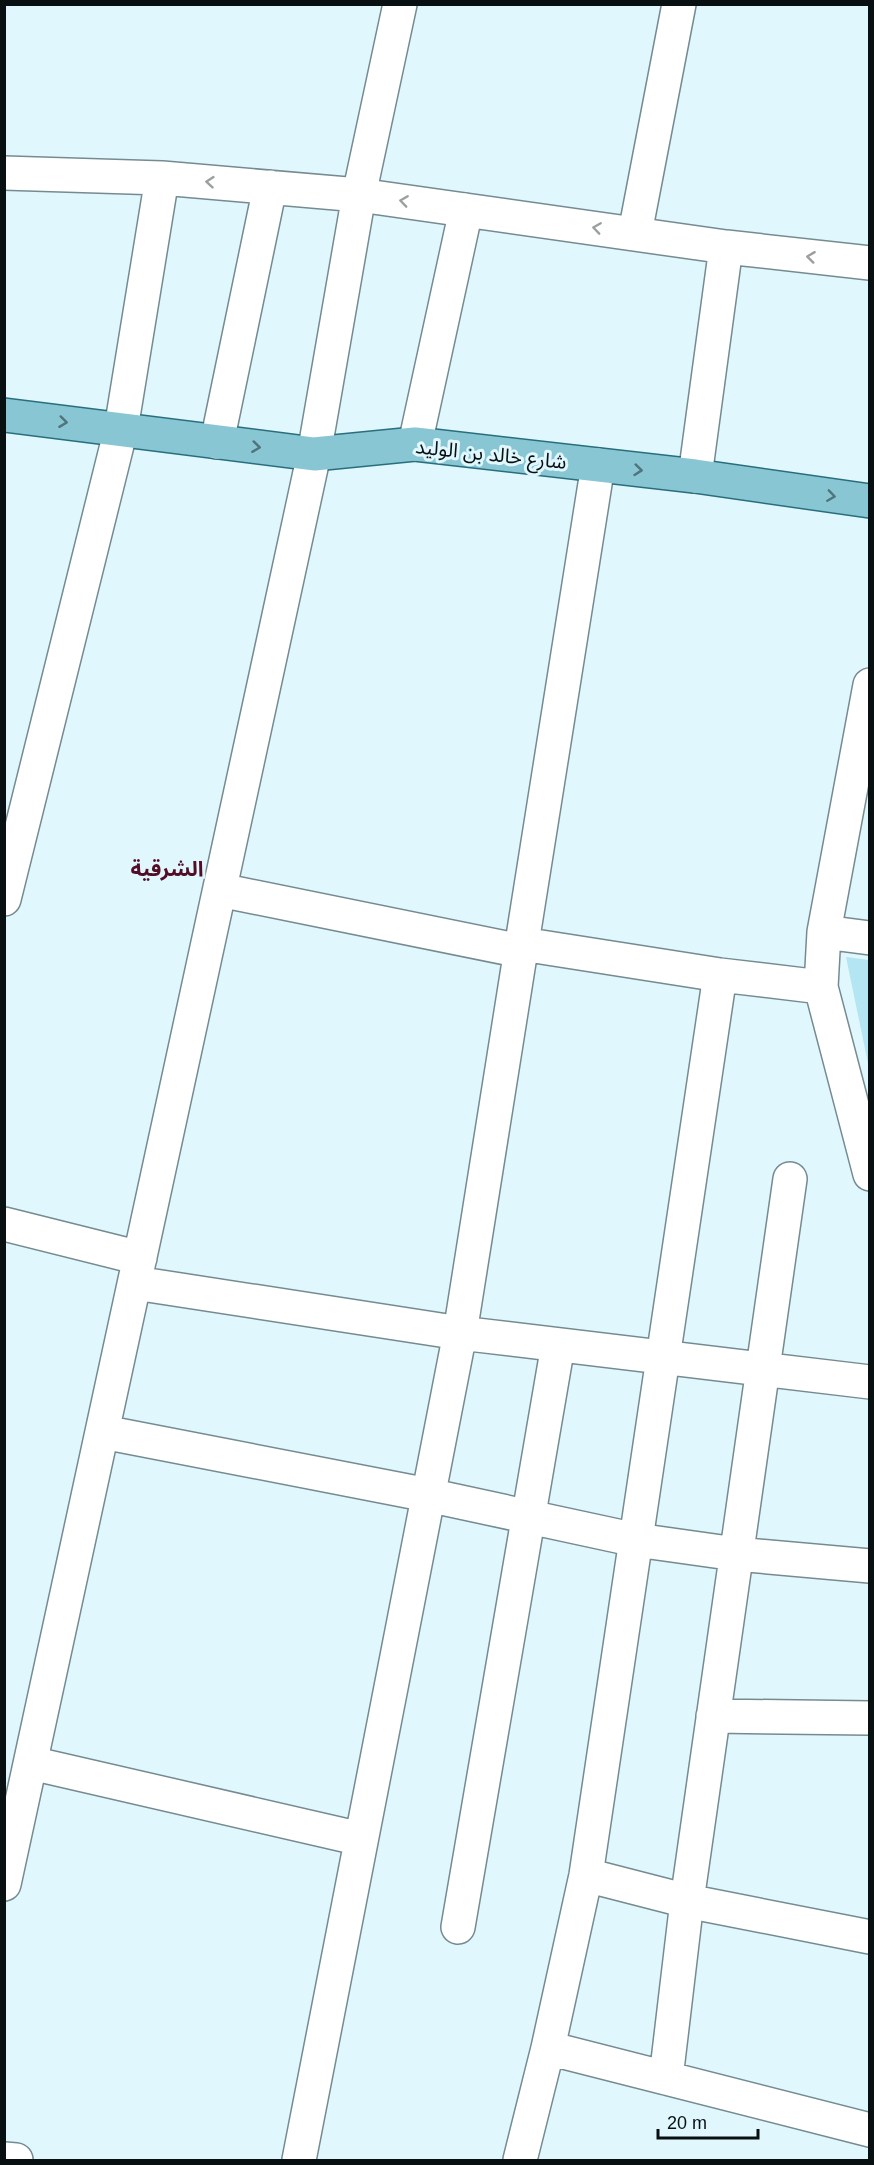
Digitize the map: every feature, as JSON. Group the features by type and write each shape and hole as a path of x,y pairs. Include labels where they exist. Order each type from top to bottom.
{"main road":[{"name":"شارع خالد بن الوليد","path":"4,415 314,454 415,444 695,476 870,501"}],"street":[{"path":"4,1884 314,454 359,195 400,4"},
{"path":"635,233 679,4"},
{"path":"4,173 162,178 359,195 726,247 870,263"},
{"path":"4,899 12,840 121,429 162,178"},
{"path":"217,442 270,187"},
{"path":"415,444 466,210"},
{"path":"695,476 726,247"},
{"path":"298,2160 460,1333 597,465"},
{"path":"870,685 824,932 821,987 870,1174"},
{"path":"220,890 521,947 821,987"},
{"path":"824,932 870,938"},
{"path":"520,2160 548,2048 586,1875 720,975"},
{"path":"666,2078 687,1901 790,1179"},
{"path":"4,1224 137,1270 460,1333 870,1382"},
{"path":"458,1927 558,1345"},
{"path":"103,1432 428,1495 636,1540 736,1554 870,1566"},
{"path":"713,1716 870,1718"},
{"path":"31,1763 361,1839"},
{"path":"586,1875 687,1901 870,1937"},
{"path":"548,2048 870,2130"},
{"path":"4,2159 16,2160"}],"shaded area":[{"path":"846,957 869,960 869,1068"}],"district":[{"name":"الشرقية","path":"167,869"}]}
